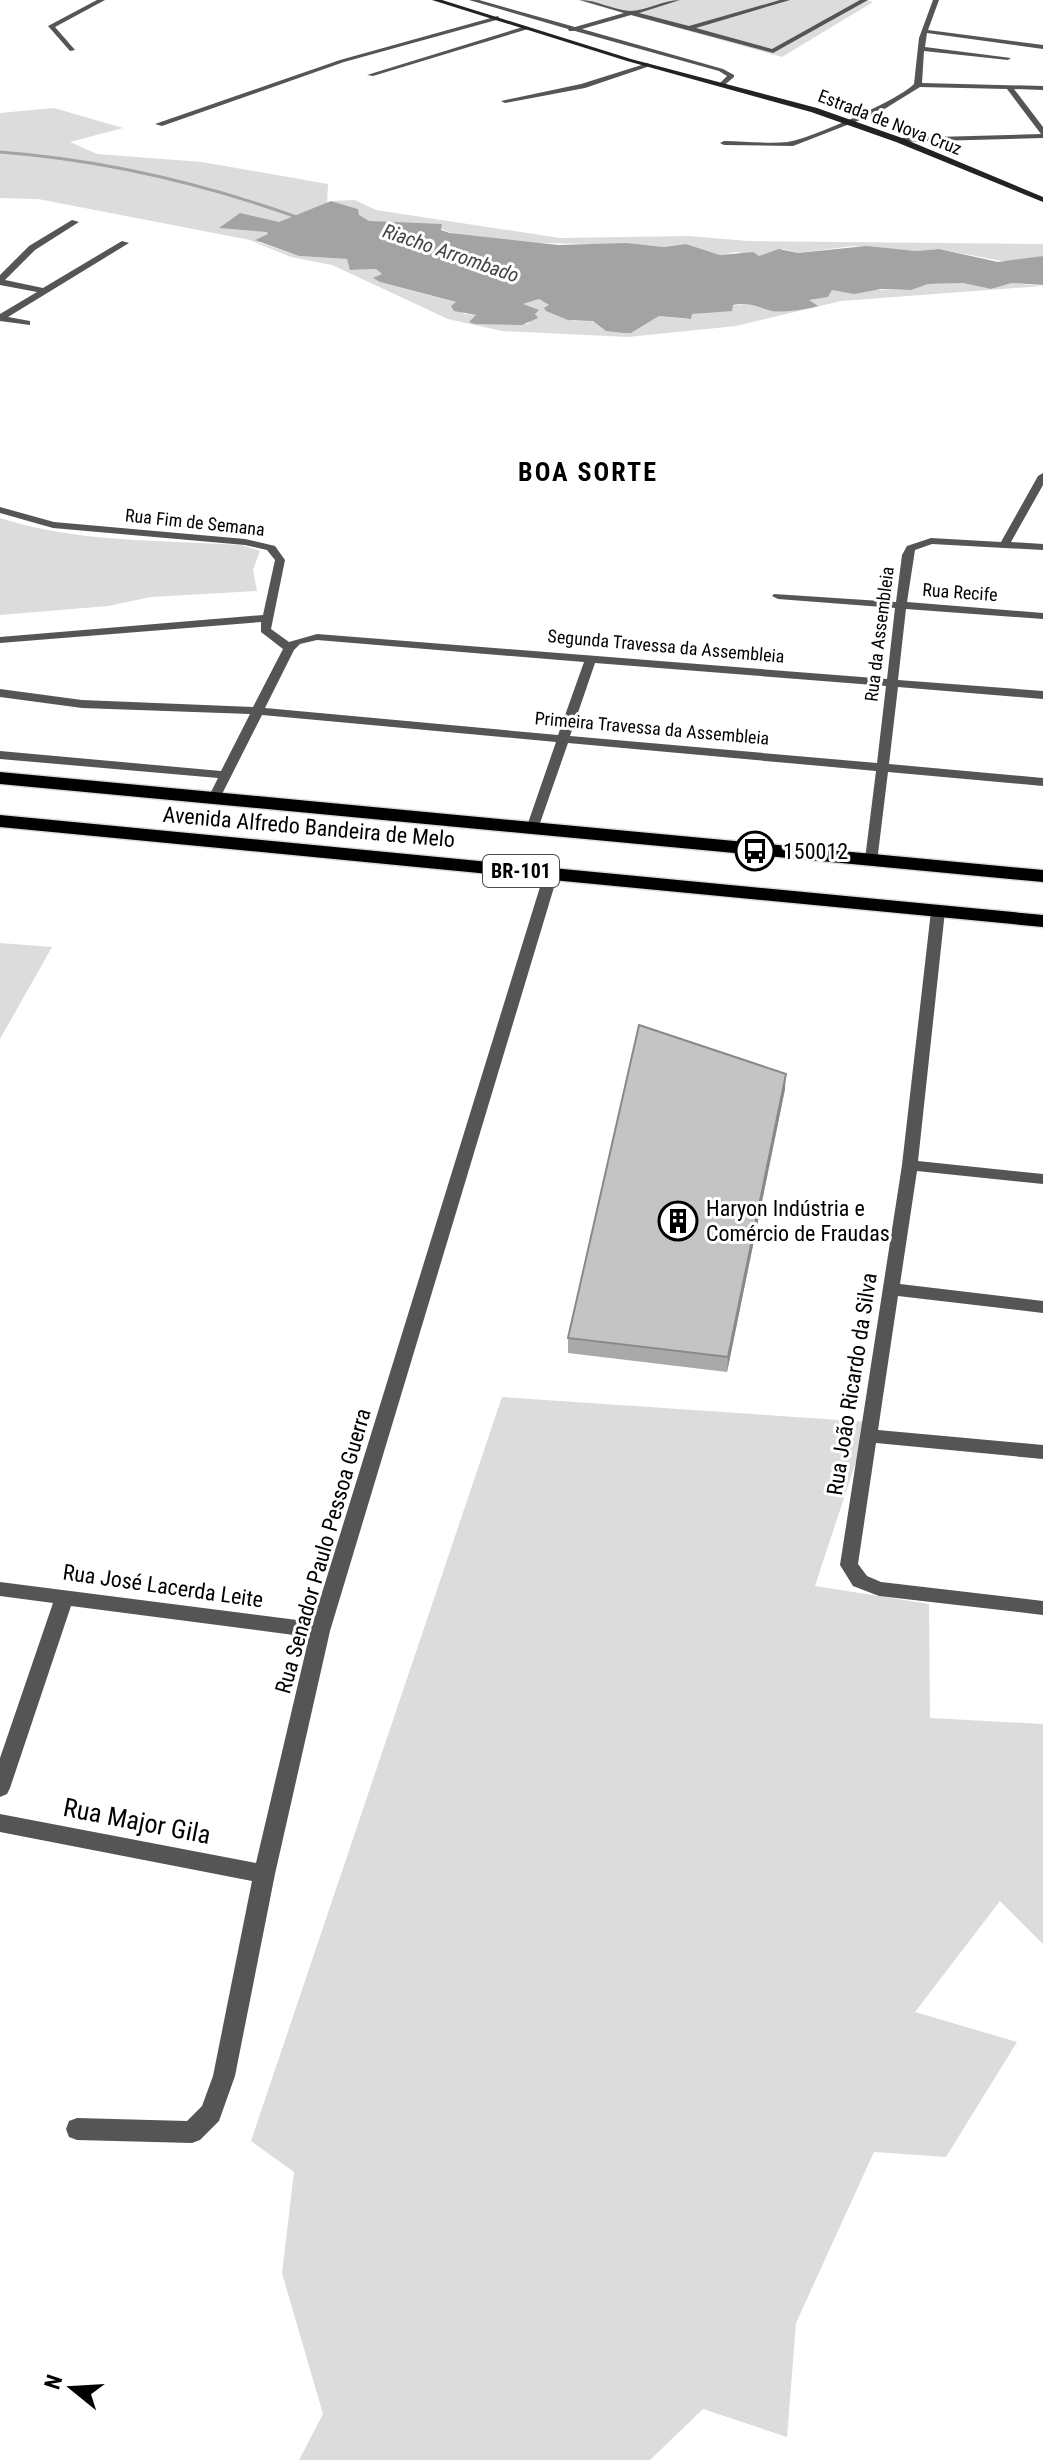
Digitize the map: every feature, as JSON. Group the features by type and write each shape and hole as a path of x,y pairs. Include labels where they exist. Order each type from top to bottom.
{"highway":[{"name":"Avenida Alfredo Bandeira de Melo","path":"0,778 1043,876"},
{"name":"Avenida Alfredo Bandeira de Melo","path":"0,821 1043,921"}],"main road":[{"name":"Estrada de Nova Cruz","path":"435,0 847,121 1043,200"}],"street":[{"path":"72,50 51,26 102,0"},
{"path":"472,0 731,75 722,85"},
{"path":"583,0 773,51 865,0"},
{"path":"546,35 677,0"},
{"path":"688,29 787,0"},
{"path":"918,85 920,49 936,0"},
{"path":"159,124 342,61 498,18"},
{"path":"371,75 526,28"},
{"path":"924,31 1043,47"},
{"path":"920,49 1008,58"},
{"path":"505,101 567,90 648,65"},
{"path":"724,143 790,144 900,99 918,85 1043,88"},
{"path":"1010,89 1043,134"},
{"path":"1030,114 1043,116"},
{"path":"899,140 1043,134"},
{"path":"0,281 32,248 75,222"},
{"path":"0,318 125,243"},
{"path":"0,281 44,291"},
{"path":"0,318 27,323"},
{"path":"1004,545 1043,476"},
{"name":"Rua Fim de Semana","path":"0,510 53,525 245,542 271,548 280,560 265,618"},
{"name":"Rua da Assembleia","path":"872,859 880,766 907,555 915,544 931,541 1043,547"},
{"name":"Rua Recife","path":"778,596 1043,616"},
{"path":"0,640 265,618 270,636 289,648 214,798"},
{"name":"Segunda Travessa da Assembleia","path":"289,648 304,639 333,637 1043,695"},
{"path":"533,826 591,657"},
{"name":"Primeira Travessa da Assembleia","path":"0,693 82,704 257,711 1043,782"},
{"path":"0,755 225,775"},
{"name":"Rua Senador Paulo Pessoa Guerra","path":"77,2129 192,2132 204,2124 211,2113 224,2076 264,1874 320,1631 551,874"},
{"name":"Rua João Ricardo da Silva","path":"938,911 910,1165 870,1436 848,1558 856,1577 879,1589 1043,1608"},
{"path":"910,1165 1043,1179"},
{"path":"891,1289 1043,1307"},
{"path":"870,1436 1043,1452"},
{"name":"Rua José Lacerda Leite","path":"0,1589 320,1631"},
{"path":"0,1788 65,1597"},
{"name":"Rua Major Gila","path":"0,1823 264,1874"}],"shaded area":[{"path":"577,0 866,0 873,2 782,57"},
{"path":"54,108 123,128 70,142 97,154 202,162 328,184 327,205 358,215 358,209 331,201 355,200 376,210 560,238 689,236 748,241 1043,244 1043,256 1007,262 939,249 916,251 853,246 798,253 783,249 759,256 736,252 720,255 686,244 664,247 506,241 449,232 436,224 382,223 258,242 299,256 347,259 351,270 376,269 382,274 380,282 458,303 464,314 476,315 481,324 528,324 538,310 522,304 539,299 549,305 546,311 574,321 588,320 631,333 659,316 687,319 691,314 746,304 798,308 813,303 808,300 828,297 832,290 910,290 928,284 963,283 991,289 1012,283 1043,286 841,301 736,326 628,337 502,331 448,319 332,265 291,257 250,240 38,199 0,198 0,113"},
{"path":"0,518 89,536 242,545 260,551 253,570 257,591 151,597 108,606 0,615"},
{"path":"0,943 52,947 0,1039"},
{"path":"502,1397 869,1422 815,1586 929,1604 930,1718 1043,1724 1043,1944 1000,1901 915,2012 1017,2042 946,2157 874,2152 796,2323 787,2437 703,2409 650,2460 299,2460 323,2414 282,2273 294,2172 251,2141"}],"water":[{"path":"331,201 358,209 359,215 369,221 442,224 441,230 450,233 558,245 626,243 664,247 686,244 720,255 753,252 759,256 779,249 798,253 866,246 916,251 939,249 998,262 1043,256 1043,285 1012,283 991,289 963,283 928,284 911,290 881,289 854,294 832,290 828,297 809,300 818,306 814,307 776,311 733,305 732,311 692,314 691,319 659,316 631,333 606,331 593,321 568,320 546,311 544,308 549,305 539,299 523,304 539,310 535,314 538,318 522,325 475,324 469,322 476,315 454,311 451,306 456,302 380,282 373,278 382,274 376,269 350,270 347,259 299,256 255,240 267,232 219,228 240,213 279,222"}],"building":[{"name":"Haryon Indústria e Comércio de Fraudas","path":"639,1025 786,1074 728,1357 568,1338"}],"waterway":[{"name":"Riacho Arrombado","path":"0,152 78,161 155,176 230,195 305,220"}],"place":[{"name":"150012","path":"755,851"},
{"name":"Haryon Indústria e Comércio de Fraudas","path":"678,1221"}],"district":[{"name":"BOA SORTE","path":"588,472"}]}
